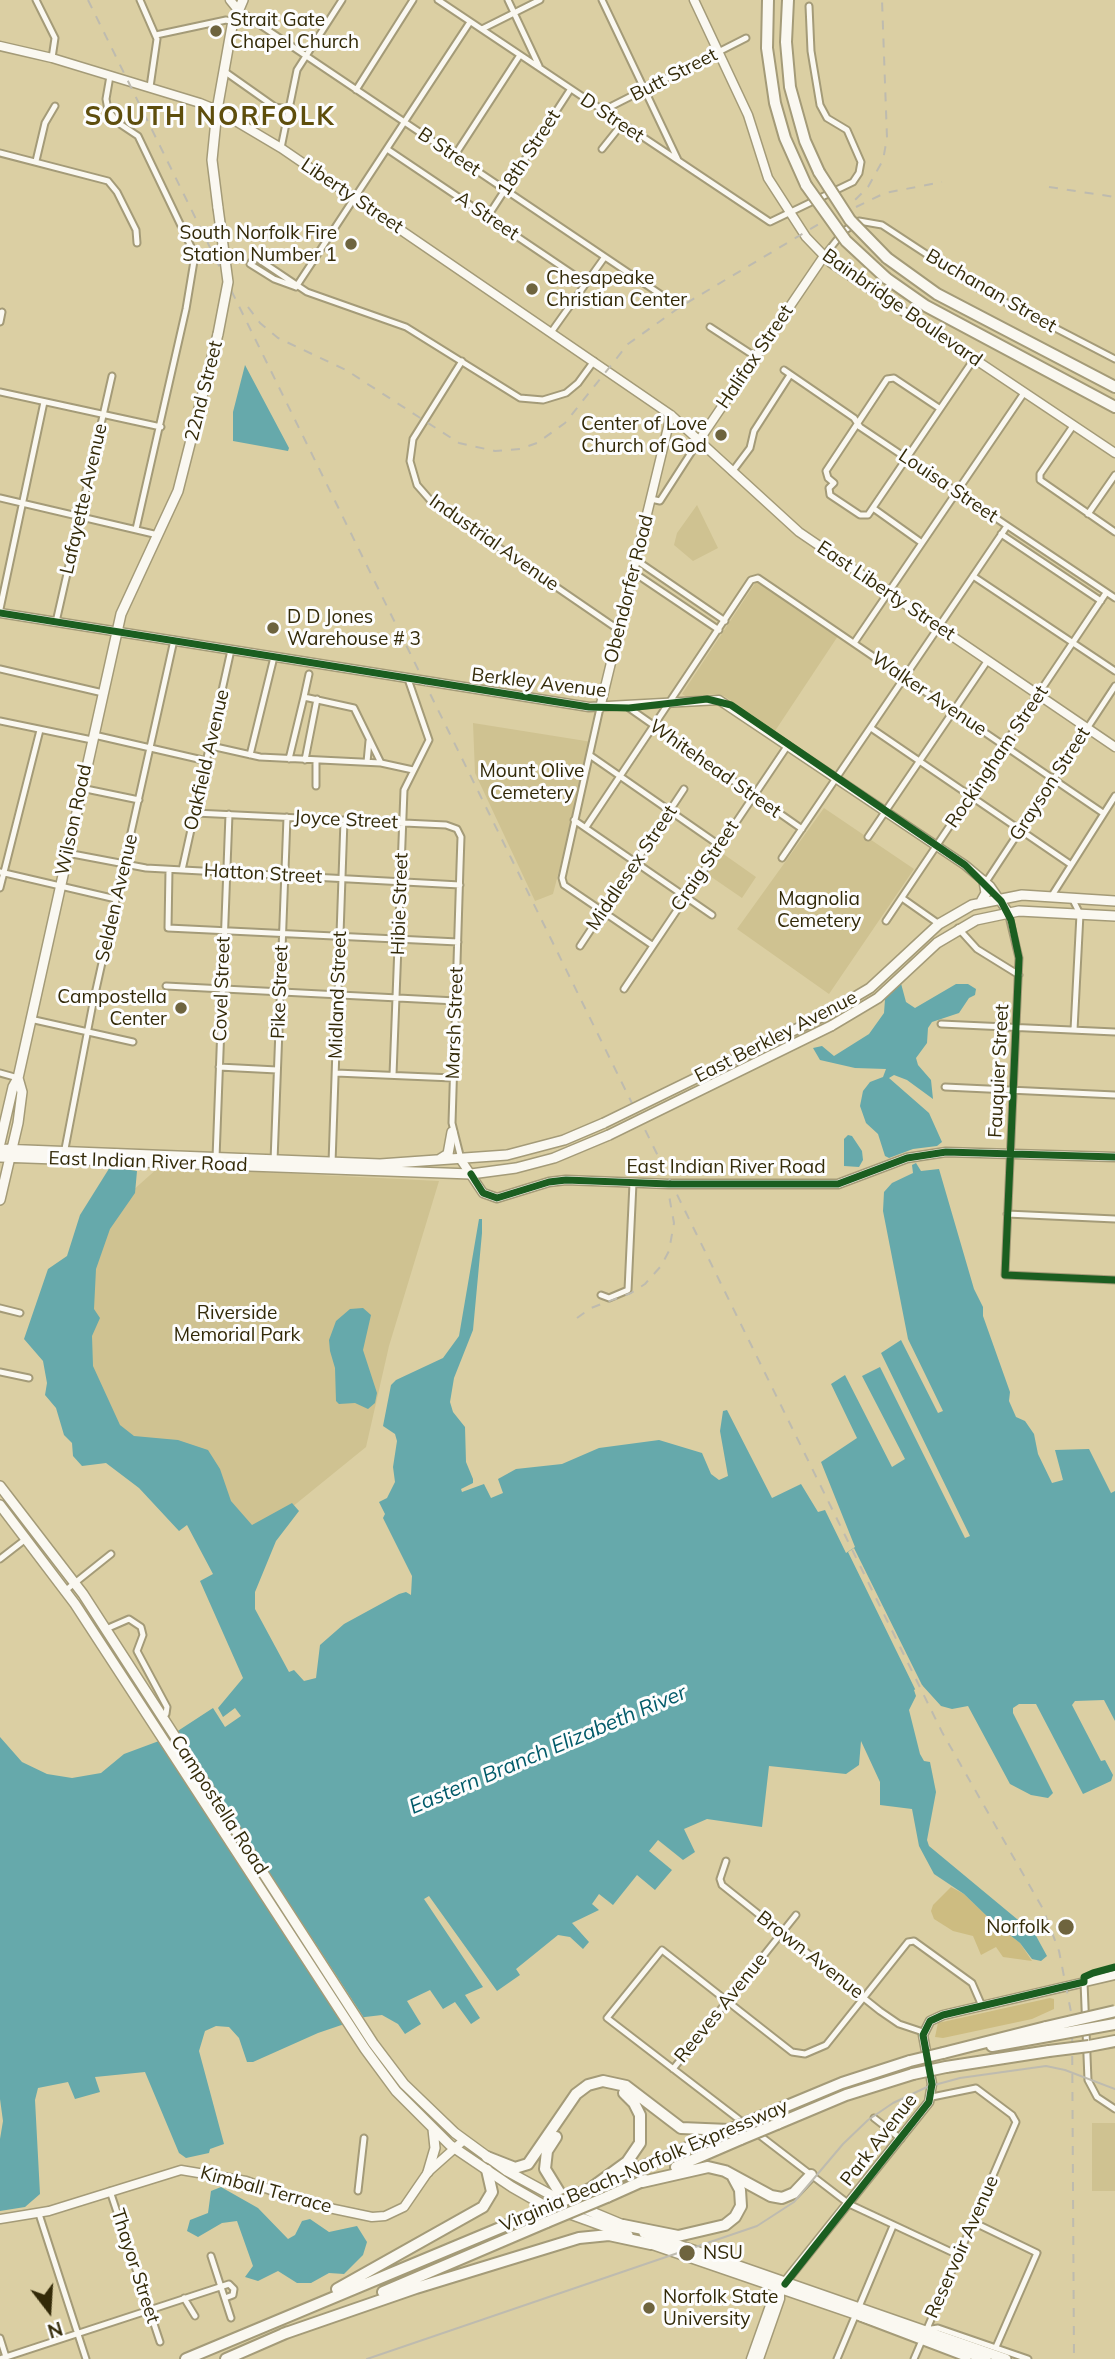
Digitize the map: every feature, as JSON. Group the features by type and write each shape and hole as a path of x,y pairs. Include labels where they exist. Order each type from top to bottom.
{"highway":[{"path":"768,0 767,48 775,103 785,138 806,186 846,241 886,278 926,306 1112,406"},
{"path":"788,0 786,42 790,87 805,141 819,172 850,220 887,258 937,294 1115,384"},
{"name":"Virginia Beach-Norfolk Expressway","path":"186,2359 842,2083 961,2048 1047,2032 1115,2011"},
{"path":"1047,2032 1115,2024"},
{"name":"Virginia Beach-Norfolk Expressway","path":"226,2359 853,2092 946,2067 1115,2043"},
{"path":"487,2157 515,2168 528,2164 576,2094 591,2084 603,2081 626,2086 677,2127 696,2131 729,2130"},
{"path":"564,2200 546,2172 547,2151 584,2095 594,2089 611,2088 625,2094 637,2107 642,2136 630,2159 590,2189"},
{"path":"642,2182 703,2167 732,2175 771,2196 782,2198 794,2193 811,2175"},
{"path":"292,2314 484,2207 492,2188 487,2170"},
{"path":"622,2225 678,2236 725,2225 735,2217 741,2202 739,2187 732,2175"},
{"path":"283,2334 416,2288 579,2238 609,2235 651,2244"}],"main road":[{"name":"22nd Street","path":"143,566 185,469 228,282 212,160 223,71 233,22 243,0"},
{"name":"Wilson Road","path":"0,1143 13,1087 18,1078 116,631 127,595 143,566"},
{"path":"981,902 986,893 985,881"},
{"name":"East Berkley Avenue","path":"461,1160 542,1148 604,1123 855,999 881,979 939,924 981,902 999,898 1051,897 1115,901"},
{"name":"East Berkley Avenue","path":"471,1174 543,1161 609,1135 849,1017 878,998 958,928 987,916 1008,912 1115,916"},
{"name":"Wilson Road","path":"0,1200 7,1154 22,1092 18,1078"},
{"path":"440,1159 449,1151 452,1132"},
{"name":"East Indian River Road","path":"0,1149 7,1154 65,1153 471,1174"},
{"name":"East Indian River Road","path":"332,1166 461,1160"},
{"name":"Campostella Road","path":"0,1486 75,1583 383,2057 404,2084 464,2140 528,2183 622,2225 783,2287"},
{"name":"Campostella Road","path":"0,1505 66,1590 375,2063 433,2129 487,2170 540,2203 651,2244 783,2287"},
{"path":"428,2172 435,2148 433,2129"},
{"path":"783,2287 986,2359"},
{"path":"923,2336 1006,2359"}],"street":[{"path":"36,0 55,38 52,58"},
{"path":"140,0 156,35 150,87"},
{"path":"229,0 238,10"},
{"path":"281,148 292,81 305,55 342,0"},
{"path":"356,90 413,0"},
{"name":"D Street","path":"438,0 767,222 776,222 789,214"},
{"path":"508,0 540,69"},
{"path":"482,29 540,0"},
{"path":"602,0 679,163"},
{"name":"Bainbridge Boulevard","path":"694,0 748,115 768,178 789,214 824,256 1115,453"},
{"path":"789,214 853,182 859,173 861,162 847,130 827,118 820,105 811,51 809,6"},
{"name":"B Street","path":"238,10 660,294"},
{"path":"156,35 226,20 233,22"},
{"path":"296,286 356,199 403,122 470,22"},
{"name":"Butt Street","path":"602,111 746,38"},
{"name":"Liberty Street","path":"0,47 52,58 217,110 281,148 671,415"},
{"path":"455,155 520,55"},
{"path":"223,71 275,107 288,109"},
{"path":"110,76 108,110 117,122 138,136 195,255 192,280 136,529"},
{"name":"18th Street","path":"488,216 570,90"},
{"path":"36,161 46,123 55,106"},
{"path":"602,149 622,124"},
{"name":"A Street","path":"387,149 586,283"},
{"path":"0,153 108,181 117,192 136,230 137,243"},
{"name":"Halifax Street","path":"651,499 660,501 844,230 859,221 869,221"},
{"name":"Buchanan Street","path":"869,221 888,228 978,288 1115,359"},
{"path":"296,286 255,257 250,264 274,279 405,327 462,361 511,395 535,401 566,393 578,383 594,361"},
{"path":"552,331 604,258"},
{"path":"0,322 2,312"},
{"path":"710,327 756,356"},
{"path":"939,408 894,378 887,379 826,471 828,478 834,483 829,488 830,495 860,515 868,515 974,359"},
{"name":"Industrial Avenue","path":"462,361 413,439 410,461 417,485 431,501 619,630"},
{"name":"Louisa Street","path":"784,370 854,418 906,459 1115,598"},
{"path":"732,472 750,448 754,431 790,375"},
{"name":"Lafayette Avenue","path":"56,622 111,376"},
{"path":"0,392 160,427"},
{"path":"855,643 1024,393"},
{"path":"0,611 44,402"},
{"name":"East Liberty Street","path":"671,415 799,532 1115,747"},
{"name":"Obendorfer Road","path":"603,912 564,885 563,863 591,756 600,708 671,415"},
{"path":"1073,426 1040,474 1042,482 1115,532"},
{"path":"1088,514 1115,475"},
{"path":"0,498 158,535"},
{"path":"873,508 922,542"},
{"path":"782,858 1007,526"},
{"name":"Louisa Street","path":"1001,534 1101,601"},
{"path":"1049,566 1055,558"},
{"path":"586,827 725,621 636,560"},
{"path":"633,572 719,630"},
{"path":"973,576 1115,671"},
{"name":"Walker Avenue","path":"725,621 754,579 761,579 1103,813"},
{"name":"Rockingham Street","path":"886,920 1107,593"},
{"name":"Berkley Avenue","path":"0,611 600,708 629,708 707,699 726,702 985,881 1008,912"},
{"name":"Selden Avenue","path":"65,1153 116,899 174,640"},
{"name":"Oakfield Avenue","path":"182,870 231,650"},
{"path":"250,755 274,657"},
{"path":"869,837 989,660"},
{"path":"0,669 103,693"},
{"path":"289,759 309,674"},
{"name":"Hibie Street","path":"393,1075 404,790 429,740 408,679"},
{"name":"Grayson Street","path":"985,881 1115,686"},
{"path":"304,697 354,708 381,763"},
{"path":"305,760 317,699"},
{"name":"Whitehead Street","path":"629,708 802,829"},
{"path":"0,721 151,748 207,761"},
{"path":"871,728 1070,864"},
{"path":"0,888 40,730"},
{"path":"367,762 369,741"},
{"name":"Craig Street","path":"624,989 788,745"},
{"path":"211,746 250,755 381,763 413,770"},
{"path":"591,756 719,845"},
{"path":"316,761 316,786"},
{"path":"81,788 139,800"},
{"name":"Middlesex Street","path":"580,946 684,789"},
{"path":"1051,897 1115,796"},
{"name":"Joyce Street","path":"195,813 454,827 461,837 460,866"},
{"name":"Covel Street","path":"215,1161 229,814"},
{"name":"Pike Street","path":"274,1163 287,817"},
{"name":"Midland Street","path":"332,1166 344,820"},
{"path":"574,820 712,915"},
{"name":"Hatton Street","path":"67,853 124,865 169,870 460,885"},
{"name":"Marsh Street","path":"460,866 452,1132 461,1160 471,1174"},
{"path":"169,870 168,928 458,942"},
{"path":"2,873 116,899"},
{"path":"902,898 939,924"},
{"path":"1072,899 1079,906 1080,914 1074,1030"},
{"path":"603,912 652,946"},
{"name":"Fauquier Street","path":"1008,912 1018,945 1019,975 1005,1275 1115,1280"},
{"path":"958,928 977,949 1019,975"},
{"path":"166,986 456,1001"},
{"path":"29,1019 133,1042"},
{"path":"941,1024 1115,1032"},
{"path":"219,1067 278,1070"},
{"path":"0,1073 18,1078"},
{"path":"336,1073 453,1078"},
{"path":"945,1087 1115,1095"},
{"name":"East Indian River Road","path":"471,1174 484,1193 498,1198 558,1180 838,1184 917,1156 973,1151 1115,1157"},
{"path":"601,1295 609,1298 628,1290 633,1183"},
{"path":"1007,1214 1115,1219"},
{"path":"0,1307 20,1313"},
{"path":"0,1372 29,1378"},
{"path":"0,1559 27,1538"},
{"path":"66,1590 111,1554"},
{"path":"106,1629 129,1619 141,1627 143,1635 137,1651 167,1707 166,1714"},
{"name":"Brown Avenue","path":"726,1861 720,1879 722,1885 899,2024 923,2032"},
{"name":"Reeves Avenue","path":"673,2068 796,1915"},
{"path":"958,2255 849,2204 607,2018 662,1950 799,2055 827,2045 911,1941 972,1983 982,2006"},
{"path":"923,2032 936,2017 1115,1975"},
{"path":"1084,1982 1088,2080 1097,2097 1115,2109"},
{"name":"Park Avenue","path":"751,2359 773,2297 932,2097 923,2032"},
{"name":"Reservoir Avenue","path":"914,2359 1012,2135 1014,2117 978,2088 932,2097"},
{"path":"874,2119 901,2139"},
{"path":"358,2191 364,2138"},
{"name":"Kimball Terrace","path":"0,2219 39,2214 169,2171 191,2170 246,2181 301,2202 372,2217 385,2216 404,2207 428,2172 464,2140"},
{"name":"Thayor Street","path":"110,2191 160,2342"},
{"path":"39,2214 86,2359"},
{"path":"973,2222 1037,2253 996,2347"},
{"path":"837,2359 893,2226"},
{"path":"211,2256 231,2318"},
{"path":"0,2338 3,2358 229,2284 234,2288 233,2295 225,2298"},
{"name":"Park Avenue","path":"759,2359 783,2287"},
{"path":"184,2298 195,2316"},
{"path":"923,2336 938,2328 1028,2359"},
{"path":"923,2336 968,2359"}],"green space":[{"path":"697,505 718,548 693,561 674,545 677,533"},
{"path":"756,582 838,636 775,731 724,696 713,694 687,697 682,694"},
{"name":"Mount Olive Cemetery","path":"473,723 592,742 553,894 535,901 475,773"},
{"name":"Magnolia Cemetery","path":"824,808 914,869 829,994 737,929"},
{"path":"722,853 756,877 742,898 707,874"},
{"name":"Riverside Memorial Park","path":"159,1167 439,1181 389,1346 366,1447 233,1555 124,1435 88,1366 93,1255 131,1192"},
{"path":"1092,2123 1115,2123 1115,2191 1092,2191"}],"shaded area":[{"path":"951,1887 964,1894 1020,1943 1032,1961 1003,1957 996,1947 981,1955 973,1936 953,1931 934,1919 931,1911 933,1905"},
{"path":"1054,1999 1054,2009 1032,2019 943,2038 935,2037 938,2023"}],"water":[{"path":"245,365 289,448 288,451 233,441 233,412"},
{"path":"899,976 906,1002 915,1008 956,984 968,984 976,989 975,995 969,998 959,1013 932,1022 928,1028 927,1043 916,1058 918,1065 931,1080 933,1099 907,1080 894,1075 889,1078 929,1113 942,1142 937,1146 913,1149 889,1158 885,1156 878,1134 866,1123 860,1106 863,1091 870,1082 883,1077 886,1069 855,1068 820,1060 813,1048 822,1046 834,1056 869,1034 884,1013 886,986"},
{"path":"848,1135 852,1136 862,1151 863,1160 859,1167 844,1166 844,1139"},
{"name":"Eastern Branch Elizabeth River","path":"916,1163 921,1171 939,1169 974,1289 983,1307 983,1316 1010,1392 1009,1401 1016,1417 1025,1421 1034,1434 1038,1454 1052,1483 1063,1480 1055,1450 1089,1449 1111,1493 1115,1491 1115,1721 1104,1700 1075,1701 1072,1705 1101,1761 1105,1760 1113,1775 1111,1781 1083,1794 1036,1704 1019,1704 1013,1708 1013,1713 1053,1793 1048,1798 1031,1795 1010,1784 968,1706 952,1709 941,1706 922,1685 914,1690 916,1696 909,1710 920,1754 924,1761 930,1762 936,1792 927,1840 929,1846 1035,1934 1047,1956 1041,1961 1032,1959 1020,1943 964,1894 934,1874 919,1846 912,1809 880,1805 880,1782 861,1741 859,1765 846,1774 769,1766 762,1827 707,1819 684,1829 695,1852 683,1860 658,1840 649,1851 672,1870 655,1890 637,1875 613,1905 599,1894 592,1904 599,1910 572,1923 589,1942 583,1949 570,1937 558,1935 516,1969 520,1975 497,1991 429,1896 424,1899 483,1987 465,1995 480,2018 471,2024 455,2002 443,2009 430,1990 407,2001 421,2024 405,2034 398,2024 382,2015 365,2017 318,2033 253,2062 247,2062 239,2038 229,2027 216,2026 205,2031 199,2051 224,2144 210,2149 209,2153 186,2158 179,2153 145,2072 95,2077 100,2092 75,2099 68,2082 38,2088 35,2100 40,2194 25,2207 0,2211 0,2139 3,2121 0,2099 0,1737 22,1762 47,1774 72,1778 101,1773 124,1754 167,1738 213,1708 225,1727 241,1716 235,1708 223,1717 218,1708 243,1678 200,1581 213,1574 187,1525 179,1531 139,1488 106,1463 82,1466 73,1456 72,1443 64,1435 56,1408 45,1395 47,1383 43,1361 24,1339 48,1269 67,1256 80,1215 110,1167 137,1171 135,1193 110,1229 96,1269 94,1309 100,1318 92,1336 93,1366 120,1425 134,1436 178,1440 208,1450 220,1469 231,1501 252,1525 292,1503 299,1511 276,1541 255,1592 255,1609 289,1672 294,1670 304,1681 316,1678 320,1645 344,1624 399,1594 406,1592 411,1595 412,1576 383,1518 385,1514 379,1502 387,1498 395,1482 393,1467 397,1441 395,1434 383,1426 391,1385 396,1380 443,1358 459,1336 479,1219 482,1219 482,1233 473,1330 454,1378 450,1402 453,1412 465,1427 466,1462 473,1479 473,1483 461,1489 462,1492 484,1484 491,1498 503,1493 498,1479 516,1469 562,1464 599,1448 659,1440 702,1453 711,1474 719,1480 728,1476 720,1431 723,1411 727,1410 772,1498 801,1484 818,1512 825,1510 846,1553 855,1547 821,1462 857,1438 831,1384 845,1375 892,1467 905,1459 862,1376 880,1367 965,1538 970,1536 881,1353 901,1340 938,1413 943,1411 908,1339 883,1211 884,1192 892,1183 913,1173 912,1165"},
{"path":"363,1308 371,1315 363,1350 377,1393 375,1403 368,1409 355,1403 339,1404 336,1401 335,1368 329,1340 336,1321 350,1309"},
{"path":"221,2187 258,2208 288,2239 295,2235 302,2221 310,2219 329,2232 357,2226 367,2242 363,2255 344,2274 329,2273 311,2283 297,2283 278,2271 258,2281 245,2277 253,2266 237,2221 222,2223 198,2237 187,2231 190,2220 208,2213 211,2191"}],"pier":[{"path":"854,1548 923,1687 916,1691 848,1552"},
{"path":"175,1728 366,2021 345,2028 156,1737"}],"tram line":[{"path":"367,2359 757,2226 794,2202 843,2144 868,2120 893,2103 927,2087 960,2078 1046,2066 1065,2070 1115,2089"}],"railway":[{"path":"88,0 942,1732 1043,1909 1059,1951 1072,2017 1074,2359"},
{"path":"248,307 260,323 278,338 346,370 459,443 495,451 520,449 537,443 565,423 628,344 680,307 849,206 868,187 883,160 887,138 882,0"},
{"path":"856,207 885,193 942,182"},
{"path":"1049,187 1115,197"},
{"path":"577,1318 591,1308 631,1293 645,1284 661,1266 669,1251 674,1223 668,1190"}],"cycle path":[{"path":"0,613 589,707 629,708 707,699 731,705 965,865 1001,901 1011,920 1019,958 1005,1275 1115,1280"},
{"path":"471,1174 483,1193 497,1198 549,1182 566,1180 669,1184 838,1184 907,1158 946,1152 1115,1157"},
{"path":"785,2284 929,2102 932,2084 923,2035 930,2021 943,2015 1084,1982 1084,1977 1115,1967"}],"place":[{"name":"Strait Gate Chapel Church","path":"216,31"},
{"name":"South Norfolk Fire Station Number 1","path":"351,244"},
{"name":"Chesapeake Christian Center","path":"532,289"},
{"name":"Center of Love Church of God","path":"721,435"},
{"name":"D D Jones Warehouse # 3","path":"273,628"},
{"name":"Campostella Center","path":"181,1008"},
{"name":"Norfolk","path":"1066,1927"},
{"name":"NSU","path":"687,2253"},
{"name":"Norfolk State University","path":"649,2308"}],"district":[{"name":"SOUTH NORFOLK","path":"210,117"}]}
